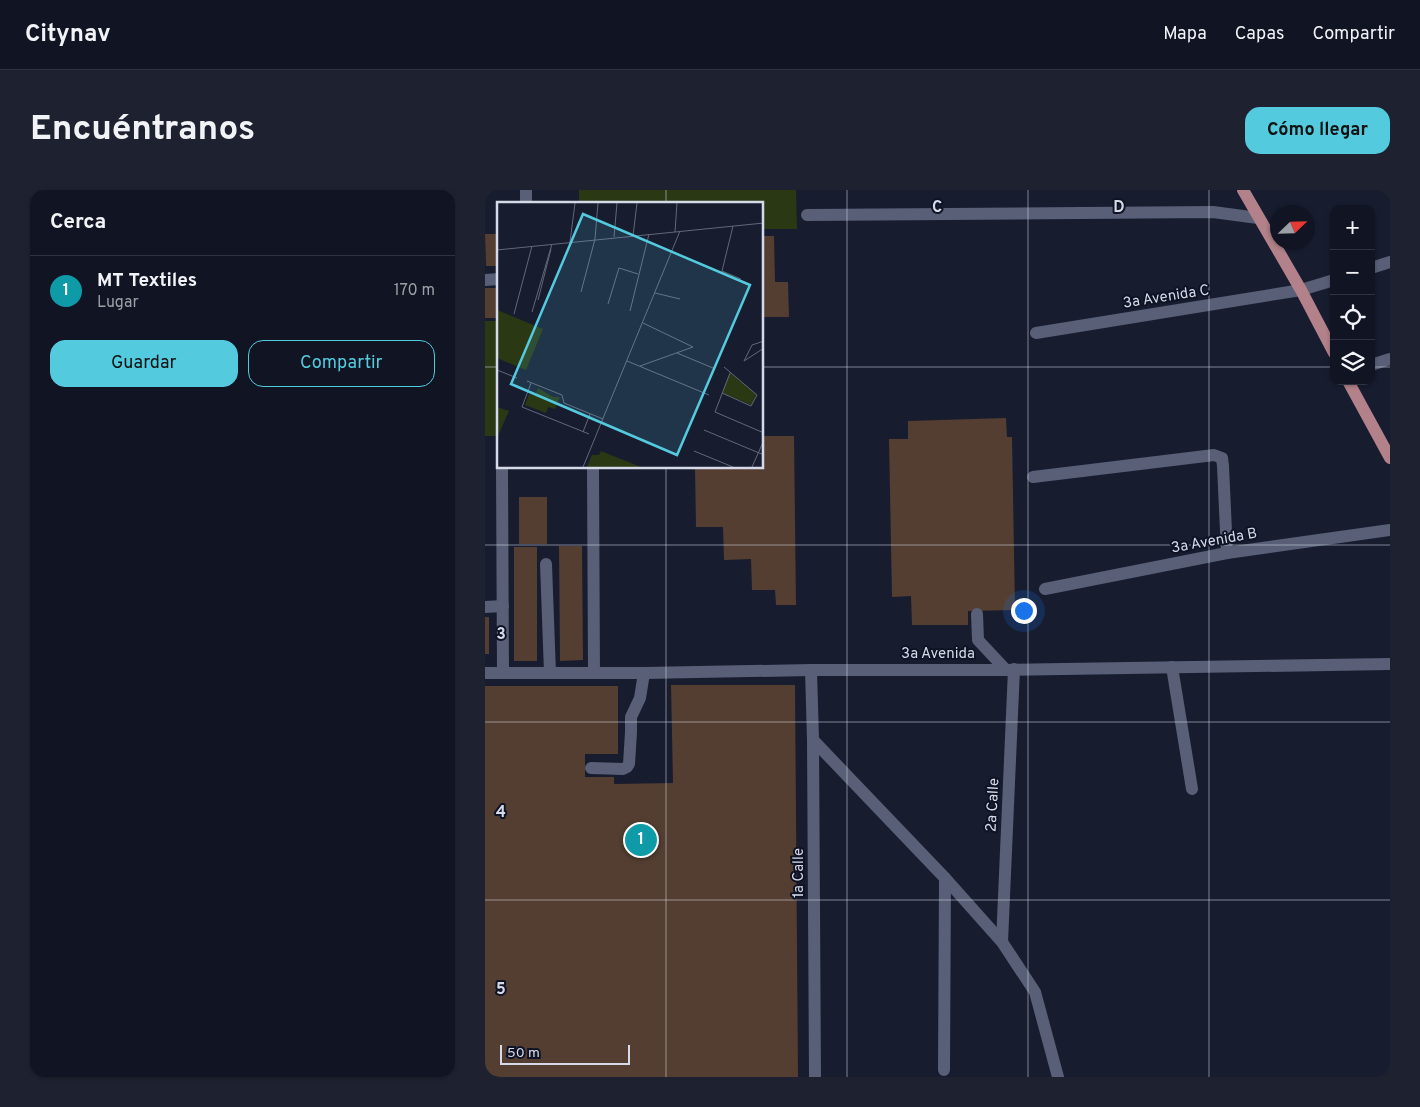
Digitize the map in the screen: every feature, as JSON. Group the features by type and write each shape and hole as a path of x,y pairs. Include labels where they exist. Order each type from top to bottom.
{"main road":[{"path":"1243,190 1301,290 1330,345"},
{"path":"1350,385 1390,456"}],"street":[{"path":"807,215 1213,212 1259,218"},
{"path":"1375,267 1390,262"},
{"name":"3a Avenida C","path":"1036,333 1301,290 1330,281"},
{"path":"1375,364 1390,359"},
{"path":"1033,477 1215,455 1222,458 1223,466 1227,553"},
{"path":"502,469 503,673"},
{"path":"593,469 594,673"},
{"name":"3a Avenida B","path":"1045,590 1227,553 1390,530"},
{"path":"546,564 550,673"},
{"path":"485,607 503,606"},
{"path":"977,614 978,640 1010,670"},
{"name":"3a Avenida","path":"485,673 1010,670 1390,664"},
{"path":"1172,668 1192,789"},
{"name":"1a Calle","path":"811,670 815,1077"},
{"name":"2a Calle","path":"1002,942 1010,670"},
{"path":"591,768 623,769 629,764 631,718 640,698 643,673"},
{"path":"813,740 945,878 1002,942 1035,992 1058,1077"},
{"path":"944,1070 945,878"}],"green space":[{"path":"579,190 796,190 797,229 764,229 764,202 579,202"},
{"path":"485,321 497,321 497,436 485,436"}],"building":[{"path":"485,234 497,234 497,266 486,266"},
{"path":"764,236 774,236 775,282 788,282 789,317 764,317"},
{"path":"485,288 497,288 497,318 485,318"},
{"path":"1006,418 1007,437 1012,437 1015,610 968,611 968,625 912,625 911,596 892,597 889,439 908,439 908,421"},
{"path":"764,436 794,436 796,605 776,605 775,590 752,590 751,559 724,560 723,527 696,527 695,469 764,469"},
{"path":"519,497 547,497 547,544 519,544"},
{"path":"559,546 582,546 583,660 560,661"},
{"path":"514,547 537,547 537,661 514,661"},
{"path":"485,617 489,617 489,654 485,654"},
{"path":"671,685 795,685 798,1077 485,1077 485,686 618,686 618,754 585,754 585,777 614,777 614,784 673,783"}],"place":[{"name":"MT Textiles","path":"641,840"}]}
